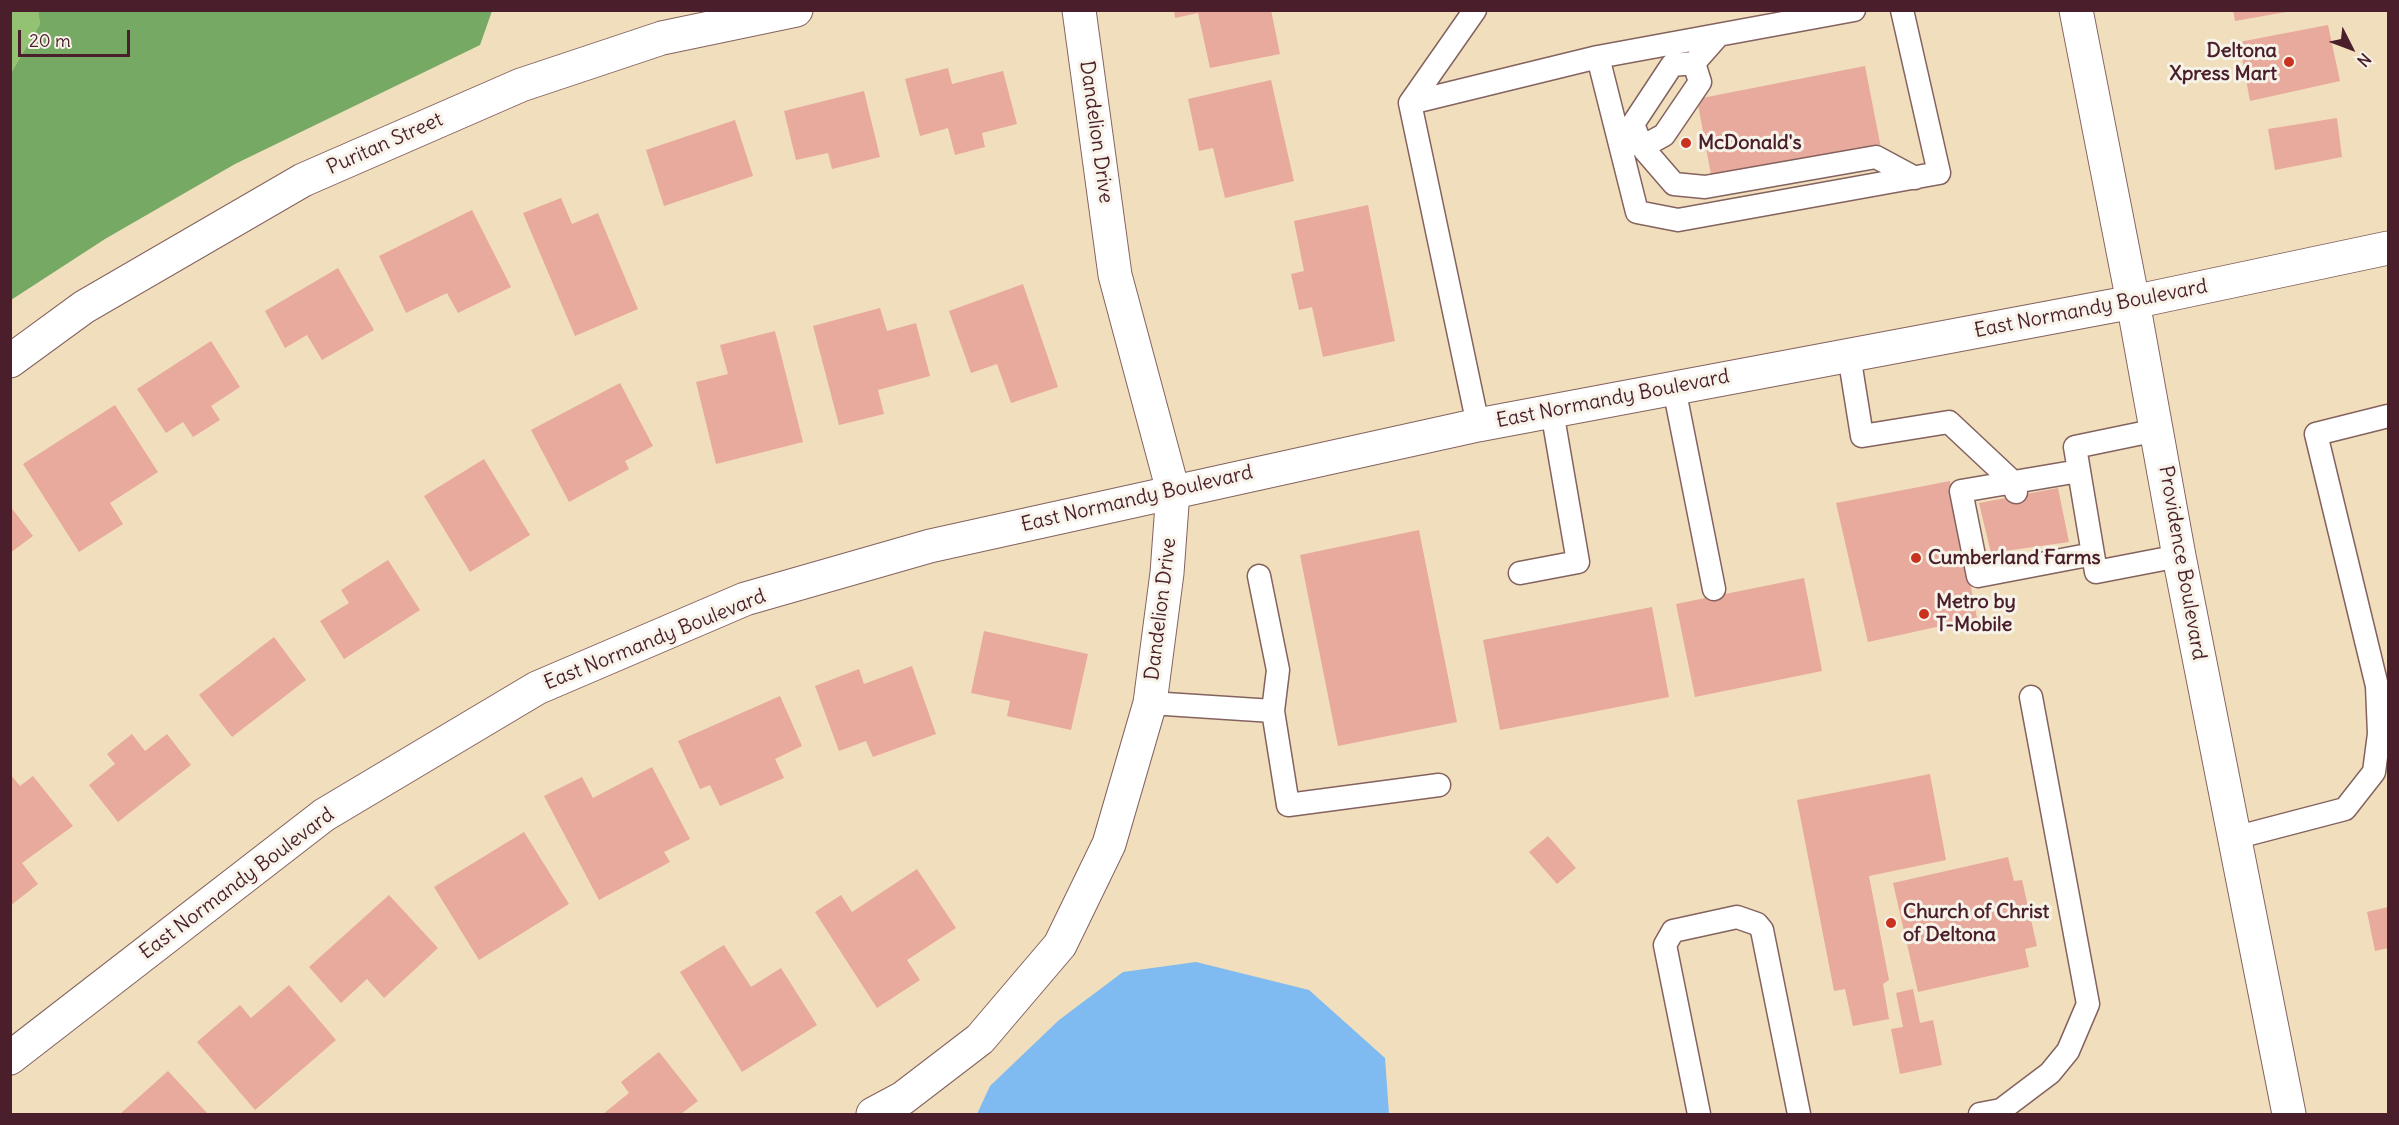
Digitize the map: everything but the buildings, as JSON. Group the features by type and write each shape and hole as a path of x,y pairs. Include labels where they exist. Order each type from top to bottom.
{"street":[{"name":"Puritan Street","path":"10,361 84,307 303,180 521,85 662,38 796,10"},
{"name":"Dandelion Drive","path":"873,1114 903,1098 980,1039 1060,945 1109,844 1150,703 1167,573 1173,490 1115,275 1079,10"},
{"name":"Providence Boulevard","path":"2076,10 2133,302 2179,556 2289,1114"},
{"name":"East Normandy Boulevard","path":"10,1058 324,815 537,688 745,599 930,546 1173,490 1478,425 2133,302 2388,248"}],"lane":[{"path":"1476,10 1410,103 1478,425"},
{"path":"1410,103 1598,57 1718,37 1854,10"},
{"path":"1598,57 1637,212 1678,220 1939,172 1902,10"},
{"path":"1718,37 1694,63 1672,65 1633,124 1642,147 1674,184 1705,187 1876,157 1915,178"},
{"path":"1642,147 1664,135 1700,82 1694,63"},
{"path":"1849,355 1862,436 1949,422 2015,490"},
{"path":"1674,388 1714,589"},
{"path":"1520,573 1578,562 1552,411"},
{"path":"2234,838 2345,809 2374,772 2379,734 2377,686 2380,668 2316,434 2388,416"},
{"path":"2157,430 2075,447 2096,572 2179,556"},
{"path":"2079,471 2015,490 1961,491 1978,576 2028,557 2093,554"},
{"path":"1259,576 1278,670 1273,711 1288,805 1439,785"},
{"path":"1980,1114 2001,1110 2050,1073 2068,1051 2088,1004 2031,697"},
{"path":"1150,703 1273,711"},
{"path":"1699,1114 1665,945 1673,931 1737,917 1757,924 1762,930 1799,1114"}],"green space":[{"path":"38,10 492,11 480,45 235,164 105,239 11,300 11,73 40,24"},
{"path":"11,11 38,11 40,24 11,73"}],"water":[{"path":"1196,962 1309,990 1385,1058 1389,1114 977,1114 990,1086 1059,1020 1123,972"}],"place":[{"name":"Deltona Xpress Mart","path":"2289,62"},
{"name":"McDonald's","path":"1686,143"},
{"name":"Cumberland Farms","path":"1916,558"},
{"name":"Metro by T-Mobile","path":"1924,614"},
{"name":"Church of Christ of Deltona","path":"1891,923"}]}
